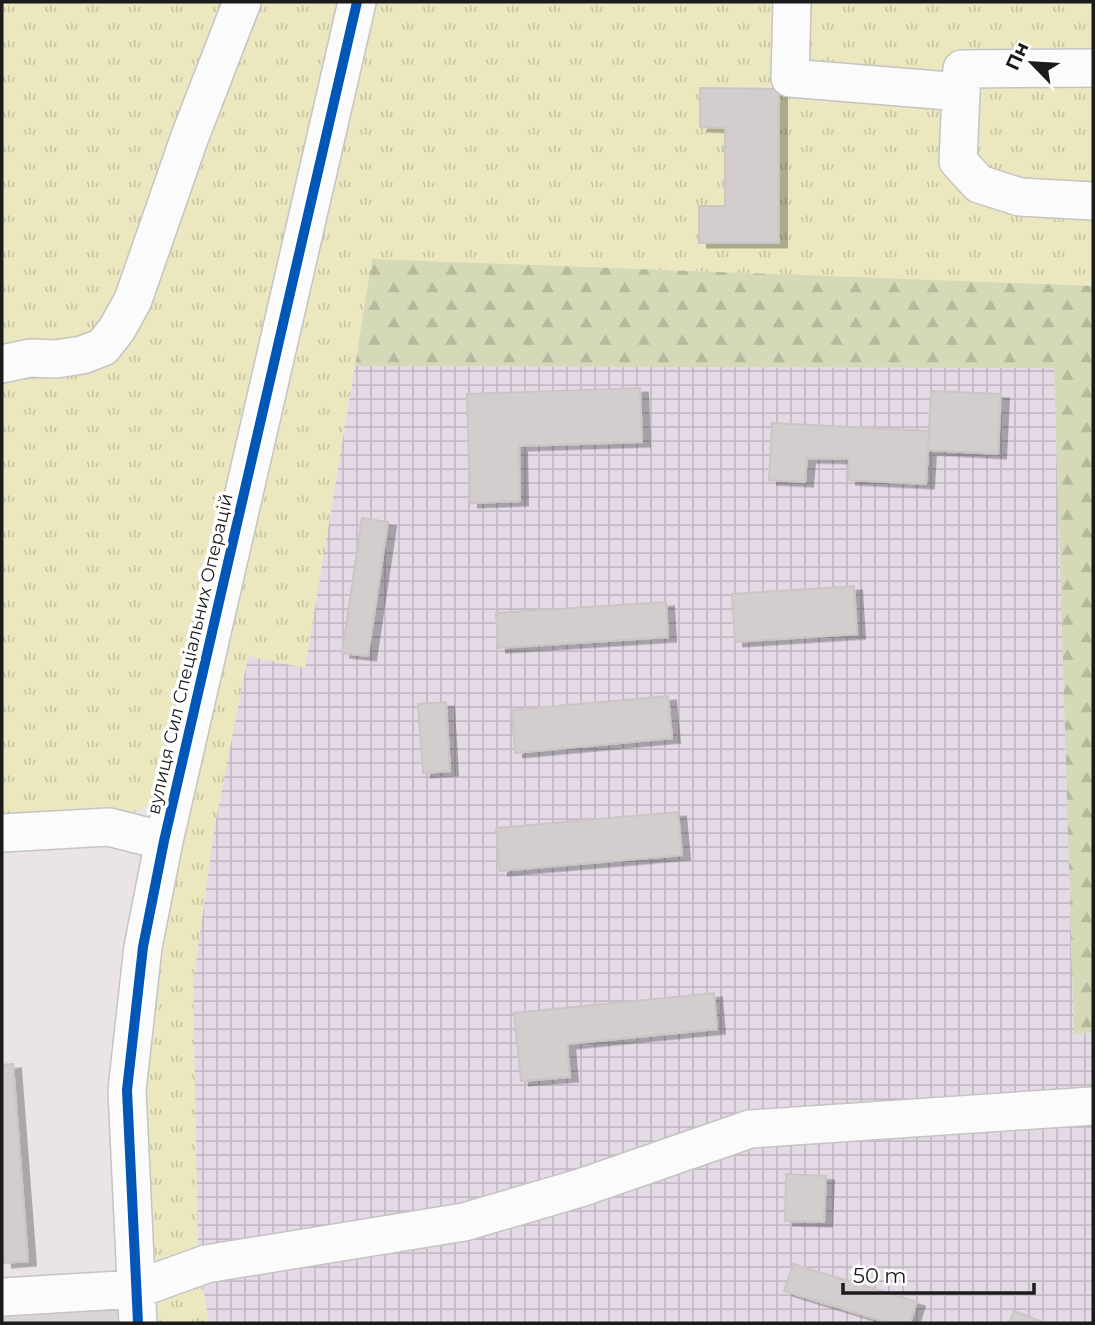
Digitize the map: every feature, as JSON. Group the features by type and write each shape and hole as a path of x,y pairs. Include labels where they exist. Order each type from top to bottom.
{"street":[{"path":"2,364 30,358 56,359 82,355 103,347 117,329 133,300 242,2"},
{"name":"вулиця Сил Спеціальних Операцій","path":"137,1306 127,1090 144,947 164,841 357,2"},
{"path":"792,2 790,78 961,92"},
{"path":"1093,68 962,69 958,161 979,184 1020,197 1093,201"},
{"path":"2,834 109,827 164,841"},
{"path":"2,1297 137,1306 206,1264 464,1222 580,1188 750,1129 1093,1106"}],"shaded area":[{"path":"355,366 1054,368 1074,1033 1093,1032 1093,1323 209,1323 198,1257 193,984 214,829 248,656 305,667"},
{"path":"137,1289 138,1323 2,1323 2,1297"}],"green space":[{"path":"2,2 347,2 159,800 128,815 2,822"},
{"path":"357,2 1093,2 1093,286 372,259 305,668 248,656 214,829 193,984 198,1257 144,1271 137,1090 152,947"},
{"path":"372,259 1093,286 1093,1032 1074,1034 1054,368 355,366"},
{"path":"200,1276 209,1323 150,1323 148,1294"}],"building":[{"path":"700,88 779,89 779,243 699,243 699,206 725,206 725,128 700,127"},
{"path":"640,388 642,442 519,446 520,501 470,503 467,394"},
{"path":"931,391 1001,394 998,454 928,450"},
{"path":"772,423 929,431 926,484 848,480 849,459 807,458 805,482 769,480"},
{"path":"362,518 388,522 368,656 342,653"},
{"path":"854,586 857,634 735,642 732,594"},
{"path":"666,602 668,637 498,648 496,613"},
{"path":"668,696 672,738 515,753 512,710"},
{"path":"446,702 450,771 423,773 418,704"},
{"path":"678,812 682,855 500,871 496,828"},
{"path":"714,993 717,1029 567,1044 570,1077 521,1081 514,1013"},
{"path":"13,1064 28,1261 4,1263 2,1065"},
{"path":"786,1174 826,1176 824,1222 785,1221"},
{"path":"793,1264 917,1302 910,1323 889,1323 784,1291"},
{"path":"1014,1311 1045,1323 1009,1323"}],"cycle path":[{"path":"138,1323 127,1090 143,947 164,841 357,2"}]}
